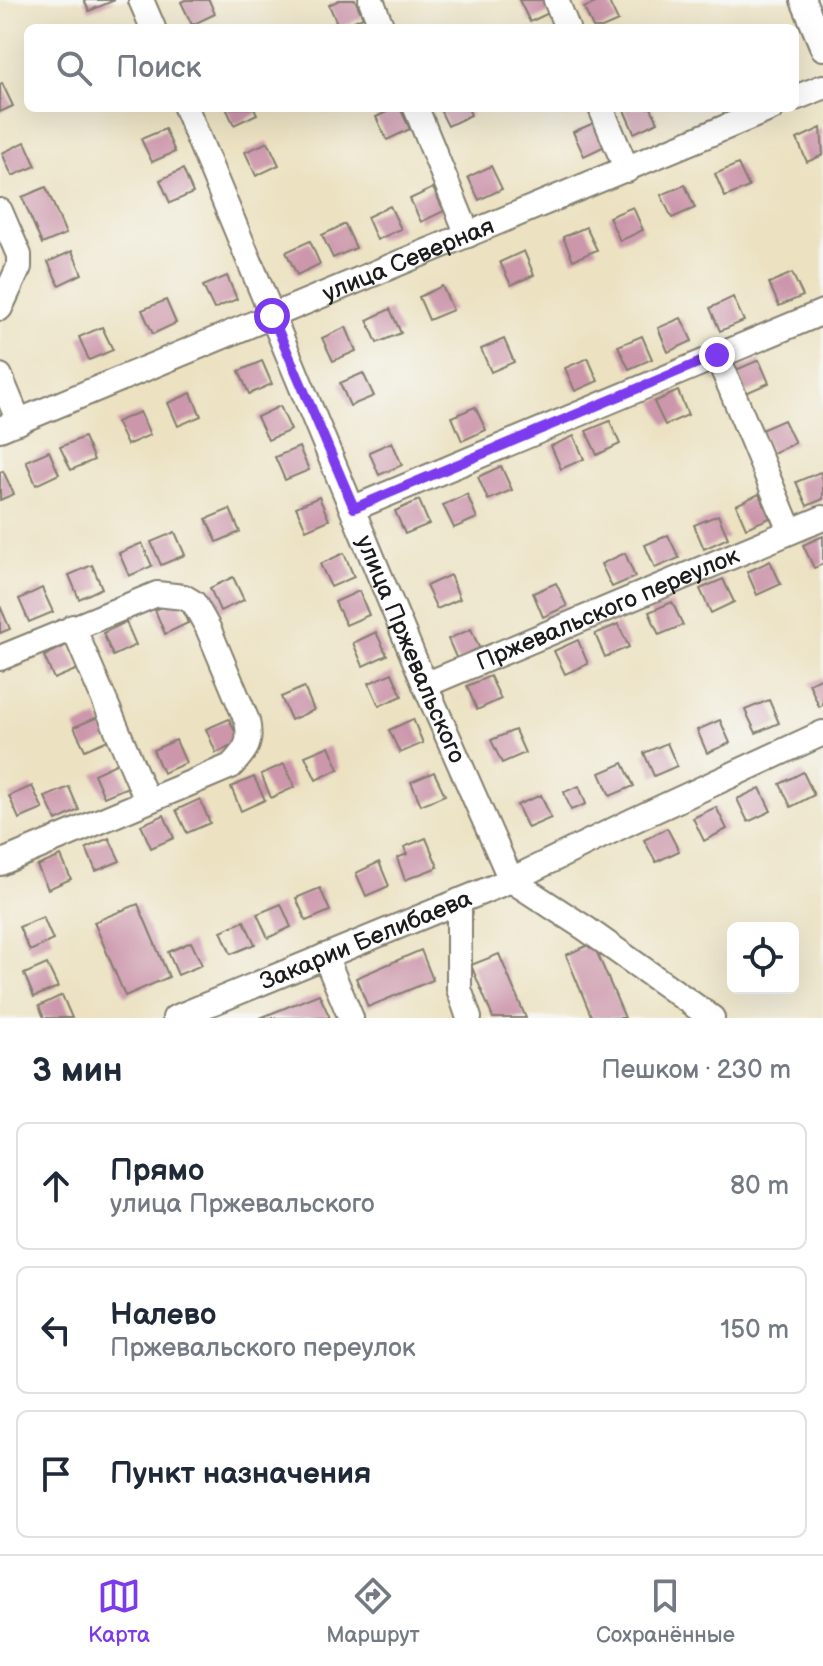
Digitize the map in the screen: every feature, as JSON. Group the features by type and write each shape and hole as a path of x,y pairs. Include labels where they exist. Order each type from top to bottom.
{"street":[{"path":"141,0 151,24"},
{"path":"371,0 380,24"},
{"path":"556,0 565,24"},
{"path":"803,0 823,48"},
{"path":"799,96 823,87"},
{"name":"улица Пржевальского","path":"188,112 425,685 511,880"},
{"path":"418,112 468,235"},
{"path":"603,112 627,170"},
{"name":"улица Северная","path":"9,426 763,112"},
{"path":"0,211 19,255 19,267 0,308"},
{"path":"354,508 823,312"},
{"path":"717,355 790,531"},
{"path":"0,376 9,426"},
{"name":"Пржевальского переулок","path":"425,685 823,518"},
{"path":"0,658 157,594 184,597 194,603 208,628 247,721 250,736 247,746 231,766 0,863"},
{"path":"73,627 147,800"},
{"name":"Закарии Белибаева","path":"175,1018 511,880 823,733"},
{"path":"511,880 712,1018"},
{"path":"459,901 459,989 469,1018"},
{"path":"325,956 351,1018"}],"building":[{"path":"84,0 115,0 89,11"},
{"path":"209,0 215,14 192,24 181,2"},
{"path":"339,0 355,0 363,17 348,24 337,24 329,5"},
{"path":"519,0 548,0 553,11 530,22"},
{"path":"608,0 618,21 591,24 584,8"},
{"path":"0,84 13,106 0,112"},
{"path":"228,112 256,112 257,114 234,125"},
{"path":"387,112 402,112 410,129 387,140 376,117"},
{"path":"441,112 470,112 471,115 448,126"},
{"path":"625,112 653,112 658,122 634,133"},
{"path":"596,122 607,145 584,156 573,132"},
{"path":"821,128 823,155 807,162 797,139"},
{"path":"165,129 175,152 152,162 141,139"},
{"path":"25,142 36,166 12,176 2,153"},
{"path":"268,142 279,165 256,176 245,152"},
{"path":"738,164 749,187 725,197 715,174"},
{"path":"491,166 502,189 479,200 468,177"},
{"path":"183,169 193,193 170,203 160,180"},
{"path":"685,185 695,208 672,218 661,195"},
{"path":"46,187 66,234 42,244 22,197"},
{"path":"433,188 444,211 421,222 410,199"},
{"path":"390,206 401,229 377,240 367,217"},
{"path":"633,207 643,230 620,241 609,217"},
{"path":"345,224 356,248 333,258 322,235"},
{"path":"586,227 597,250 573,260 563,237"},
{"path":"310,241 320,264 297,275 286,252"},
{"path":"72,251 82,274 59,285 48,262"},
{"path":"524,251 534,275 511,285 500,262"},
{"path":"792,273 803,296 779,306 769,283"},
{"path":"227,276 237,299 214,309 203,286"},
{"path":"442,286 453,310 429,320 419,297"},
{"path":"733,297 744,321 720,331 710,308"},
{"path":"166,300 176,323 153,334 142,310"},
{"path":"390,309 401,333 377,343 367,320"},
{"path":"681,318 692,341 668,352 658,328"},
{"path":"102,327 113,350 89,360 79,337"},
{"path":"346,327 356,351 333,361 322,338"},
{"path":"642,336 652,359 629,369 618,346"},
{"path":"504,339 514,362 491,372 481,349"},
{"path":"588,358 598,381 575,391 565,368"},
{"path":"759,360 769,383 746,393 736,370"},
{"path":"262,361 272,384 249,394 239,371"},
{"path":"363,373 374,396 350,406 340,383"},
{"path":"678,391 688,415 665,425 654,402"},
{"path":"191,393 201,416 178,426 168,403"},
{"path":"280,406 291,430 268,440 257,417"},
{"path":"475,407 486,430 462,441 452,417"},
{"path":"140,412 150,435 127,445 116,422"},
{"path":"784,420 795,443 771,454 761,430"},
{"path":"610,421 620,444 597,455 586,431"},
{"path":"574,436 584,459 561,469 551,446"},
{"path":"84,437 94,460 71,470 60,447"},
{"path":"392,442 402,465 379,475 369,452"},
{"path":"299,447 309,470 285,480 275,457"},
{"path":"49,451 59,474 36,485 26,461"},
{"path":"501,466 512,490 488,500 478,477"},
{"path":"3,471 14,494 0,500 0,472"},
{"path":"820,472 823,499 807,506 796,482"},
{"path":"467,494 477,518 454,528 443,505"},
{"path":"759,494 770,518 746,528 736,505"},
{"path":"319,497 329,520 306,530 296,507"},
{"path":"419,500 429,524 405,534 395,511"},
{"path":"230,509 240,532 217,542 206,519"},
{"path":"718,515 728,538 704,549 694,525"},
{"path":"175,532 185,555 161,565 151,542"},
{"path":"668,535 679,558 655,568 645,545"},
{"path":"823,536 823,564 814,568 803,545"},
{"path":"142,543 152,566 129,576 119,553"},
{"path":"344,553 354,577 331,587 320,564"},
{"path":"625,553 635,577 612,587 601,564"},
{"path":"770,561 781,584 757,595 747,572"},
{"path":"92,565 102,588 79,599 69,575"},
{"path":"450,575 460,599 437,609 426,586"},
{"path":"233,577 244,600 220,611 210,588"},
{"path":"723,579 734,602 711,613 700,589"},
{"path":"556,583 567,606 543,617 533,593"},
{"path":"42,588 53,612 29,622 19,599"},
{"path":"359,591 369,615 346,625 335,602"},
{"path":"178,600 188,623 165,634 155,610"},
{"path":"672,602 683,625 659,635 649,612"},
{"path":"0,606 10,629 0,633"},
{"path":"126,622 136,645 113,656 103,633"},
{"path":"618,624 629,647 605,657 595,634"},
{"path":"471,629 481,652 458,662 448,639"},
{"path":"376,632 387,655 363,666 353,643"},
{"path":"578,640 588,664 565,674 554,651"},
{"path":"67,645 78,669 54,679 44,656"},
{"path":"392,673 402,696 379,706 369,683"},
{"path":"490,676 501,699 477,710 467,686"},
{"path":"823,677 823,705 819,707 809,683"},
{"path":"304,687 314,710 291,720 281,697"},
{"path":"769,700 779,723 756,733 745,710"},
{"path":"98,717 108,740 85,750 74,727"},
{"path":"229,719 240,742 216,753 206,729"},
{"path":"413,719 423,743 400,753 389,730"},
{"path":"720,720 730,743 707,753 697,730"},
{"path":"515,730 525,753 502,763 491,740"},
{"path":"176,740 186,763 163,773 153,750"},
{"path":"667,743 677,766 654,776 644,753"},
{"path":"329,746 339,769 316,780 305,756"},
{"path":"118,763 128,787 104,797 94,774"},
{"path":"623,763 634,786 610,796 600,773"},
{"path":"284,764 295,787 271,798 261,774"},
{"path":"434,772 445,795 421,805 411,782"},
{"path":"803,772 814,795 791,807 780,784"},
{"path":"254,777 265,800 241,811 231,787"},
{"path":"32,786 43,809 19,819 9,796"},
{"path":"579,786 586,804 571,810 564,792"},
{"path":"69,787 79,810 56,821 45,797"},
{"path":"760,788 771,811 748,822 737,799"},
{"path":"541,795 551,818 528,828 517,805"},
{"path":"200,799 210,823 187,833 176,810"},
{"path":"716,807 727,829 704,841 693,818"},
{"path":"164,815 174,838 151,848 141,825"},
{"path":"667,828 679,851 656,862 644,840"},
{"path":"109,838 120,861 96,871 86,848"},
{"path":"426,838 438,867 405,880 397,858 407,854 404,847"},
{"path":"61,856 71,879 48,889 37,866"},
{"path":"379,862 389,886 366,896 356,873"},
{"path":"320,888 330,911 306,921 296,898"},
{"path":"138,904 169,977 125,996 94,922"},
{"path":"281,904 291,927 268,938 257,914"},
{"path":"43,917 53,940 30,951 19,927"},
{"path":"244,921 255,944 231,954 221,931"},
{"path":"191,942 202,965 178,975 168,952"},
{"path":"593,943 625,1018 592,1018 566,955"},
{"path":"421,950 433,980 368,1007 356,978"},
{"path":"499,954 526,1018 493,1018 471,965"},
{"path":"47,964 58,987 34,997 24,974"},
{"path":"319,994 330,1018 260,1018"},
{"path":"62,995 72,1018 44,1018 39,1006"}],"route":[{"path":"272,316 354,508 717,355"}]}
